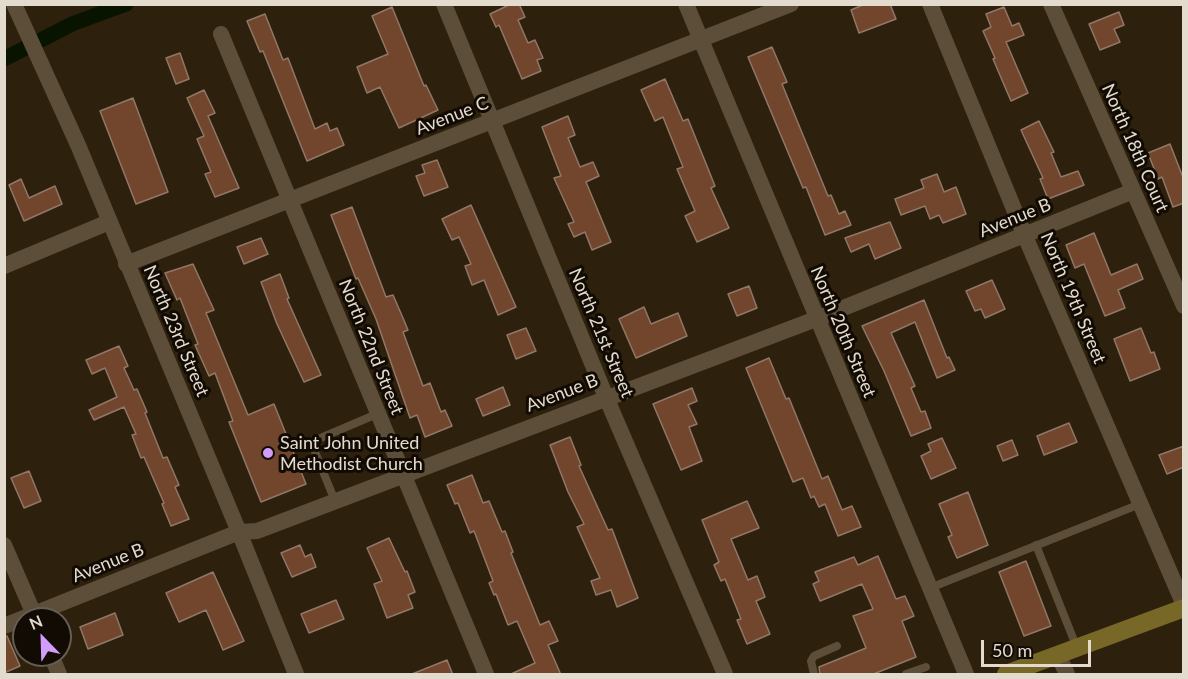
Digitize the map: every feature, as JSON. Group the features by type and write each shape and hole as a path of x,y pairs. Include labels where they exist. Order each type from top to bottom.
{"main road":[{"path":"1006,675 1184,606"}],"street":[{"path":"4,7 13,4"},
{"name":"North 23rd Street","path":"13,4 78,145 296,675"},
{"name":"North 21st Street","path":"444,4 491,122 724,675"},
{"name":"North 20th Street","path":"686,4 966,675"},
{"name":"Avenue C","path":"126,264 791,4"},
{"name":"North 19th Street","path":"930,4 1025,236 1184,606"},
{"name":"North 18th Court","path":"1051,4 1184,306"},
{"name":"North 22nd Street","path":"221,34 486,675"},
{"name":"Avenue B","path":"59,607 239,532 256,531 816,319 1133,191"},
{"path":"4,266 109,222"},
{"path":"4,545 31,607"},
{"path":"1058,655 1067,675"}],"lane":[{"path":"335,501 311,442 377,414"},
{"path":"930,588 1140,504"},
{"path":"1036,545 1077,648"},
{"path":"814,675 811,661 814,656 837,646"},
{"path":"906,675 926,668"}],"building":[{"path":"511,4 519,4 525,17 518,20 528,43 535,40 543,58 537,60 541,71 522,79 499,25 496,27 490,14"},
{"path":"865,4 890,4 896,19 859,33 851,10"},
{"path":"392,7 424,86 426,85 438,110 399,128 380,87 367,93 357,67 388,54 372,16"},
{"path":"1004,7 1012,26 1019,23 1024,35 1006,42 1028,93 1011,101 983,31 991,27 986,14"},
{"path":"1119,12 1124,25 1114,29 1120,42 1100,50 1089,24"},
{"path":"265,14 283,60 288,58 315,129 327,123 330,131 337,128 344,145 307,161 263,51 260,52 247,21"},
{"path":"772,47 787,82 782,84 828,196 831,195 839,214 845,211 851,225 825,235 748,57"},
{"path":"180,53 189,79 176,84 166,58"},
{"path":"665,79 683,121 688,119 715,186 711,188 729,228 697,242 685,216 695,211 677,169 683,167 663,117 655,121 641,90"},
{"path":"204,90 215,113 208,116 239,188 215,197 205,174 211,172 197,139 204,136 187,98"},
{"path":"133,98 168,192 136,204 100,111"},
{"path":"568,116 575,135 568,138 580,167 593,162 599,176 586,182 611,242 592,250 585,232 574,237 568,224 574,222 554,178 561,176 542,127"},
{"path":"1039,121 1054,152 1051,153 1061,177 1078,171 1084,185 1048,199 1040,179 1043,178 1021,130"},
{"path":"1170,144 1184,180 1184,203 1173,207 1162,177 1158,179 1148,153"},
{"path":"437,160 448,187 424,196 416,176 425,173 422,165"},
{"path":"937,174 944,192 956,187 966,214 943,223 939,215 930,219 925,206 901,215 895,199 924,188 921,180"},
{"path":"21,179 29,198 55,186 62,204 24,221 9,185"},
{"path":"471,205 516,307 498,315 484,280 472,285 465,266 471,264 459,237 452,240 442,219"},
{"path":"352,207 386,297 393,295 408,330 403,332 423,386 430,383 441,412 445,410 452,426 425,437 417,415 410,418 376,319 358,278 356,279 331,215"},
{"path":"890,222 901,248 875,259 869,244 851,252 845,238"},
{"path":"1094,233 1111,275 1137,264 1143,279 1118,290 1125,308 1105,316 1084,264 1075,268 1066,245"},
{"path":"261,238 268,254 244,264 237,247"},
{"path":"193,264 214,310 206,313 248,415 274,404 306,484 261,502 229,422 233,421 215,373 209,376 195,345 198,344 180,298 177,300 165,273"},
{"path":"280,274 289,298 287,299 321,375 304,382 277,324 261,282"},
{"path":"992,280 1005,309 985,318 981,309 975,311 966,291"},
{"path":"749,286 757,308 737,316 728,294"},
{"path":"924,300 947,358 949,357 955,370 937,378 915,322 891,333 915,386 911,388 921,412 925,411 931,428 911,436 862,326"},
{"path":"644,307 651,324 678,313 687,336 636,358 619,319"},
{"path":"526,328 536,351 516,359 507,335"},
{"path":"1141,328 1160,369 1130,381 1114,339"},
{"path":"119,346 128,366 124,368 147,412 145,413 163,458 167,457 179,485 175,487 189,519 171,526 162,504 164,503 144,457 141,458 132,435 136,434 124,407 94,420 89,410 117,397 105,368 92,374 86,360"},
{"path":"769,358 786,399 789,398 822,479 828,476 842,510 852,506 861,527 838,536 825,504 819,507 814,496 811,498 803,478 793,482 746,368"},
{"path":"503,387 510,405 483,416 476,399"},
{"path":"692,388 697,401 688,405 697,424 689,427 702,461 681,470 653,404"},
{"path":"1069,423 1077,442 1044,455 1037,436"},
{"path":"570,437 581,465 579,466 608,530 612,529 638,598 617,607 611,590 596,595 591,581 600,578 577,527 584,524 568,492 550,445"},
{"path":"942,438 956,468 931,479 921,456 931,451 928,444"},
{"path":"1012,440 1018,455 1003,461 997,446"},
{"path":"1184,446 1184,467 1167,474 1159,455"},
{"path":"29,471 41,501 24,508 11,478"},
{"path":"472,475 483,503 489,501 502,532 505,531 513,552 511,553 540,625 549,621 558,641 548,645 561,675 509,675 535,663 517,621 508,625 496,594 494,595 489,583 493,581 474,531 470,533 458,503 455,504 447,485"},
{"path":"968,492 988,545 957,558 948,537 952,535 939,504"},
{"path":"747,501 759,528 731,539 748,580 757,576 765,597 756,601 770,634 747,644 737,620 741,619 725,579 721,581 714,565 719,562 702,520"},
{"path":"389,538 405,572 407,571 415,592 408,595 413,608 387,618 374,584 382,581 367,548"},
{"path":"300,545 305,557 311,554 316,567 292,577 281,553"},
{"path":"878,556 896,599 905,596 914,616 902,621 916,657 871,675 820,675 819,667 866,648 853,616 873,609 862,584 820,601 813,584 819,581 815,572 854,557 858,565"},
{"path":"1026,561 1051,626 1024,636 999,572"},
{"path":"213,572 244,641 223,650 206,610 179,622 166,593"},
{"path":"336,600 344,619 309,633 301,614"},
{"path":"115,613 123,635 88,649 80,627"},
{"path":"4,636 7,636 12,648 12,667 18,667 4,673"},
{"path":"447,660 453,675 412,675 412,674"}],"waterway":[{"path":"4,59 72,24 126,4"}],"place":[{"name":"Saint John United Methodist Church","path":"268,453"}]}
